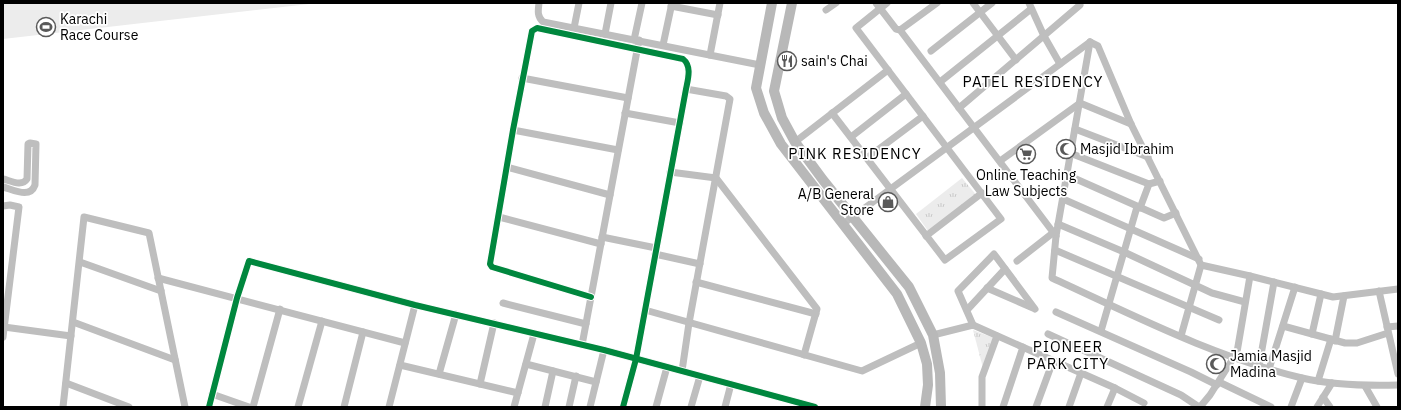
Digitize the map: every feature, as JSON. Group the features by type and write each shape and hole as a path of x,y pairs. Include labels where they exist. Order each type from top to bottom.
{"main road":[{"path":"772,3 756,88 764,113 781,144 897,294 921,343 927,364 928,385 925,407"},
{"path":"792,3 774,91 782,118 795,142 909,287 933,335 940,373 941,407"}],"street":[{"path":"540,3 538,10 539,17 543,22 760,65"},
{"path":"574,28 579,3"},
{"path":"605,34 611,3"},
{"path":"582,345 637,48 636,40 642,3"},
{"path":"710,55 720,3"},
{"path":"826,5 836,3"},
{"path":"832,113 945,260 954,255 1001,219 856,28 878,6 887,3"},
{"path":"900,30 937,3"},
{"path":"973,3 1016,60"},
{"path":"930,50 992,3"},
{"path":"662,45 672,5 718,15"},
{"path":"940,82 998,35 1030,5 1044,36 1060,64"},
{"path":"959,108 1080,5"},
{"path":"878,6 896,29 900,30 1055,234"},
{"path":"591,297 492,267 490,264 522,78 532,31 538,28 683,59 687,62 689,68 636,359 623,407"},
{"path":"842,224 1090,42"},
{"path":"1090,42 1063,199 1055,234 1052,278 1181,336 1259,366 1302,378 1332,383 1365,386 1398,385"},
{"path":"1090,42 1098,46 1131,124 1200,262 1181,336"},
{"path":"795,142 888,70"},
{"path":"522,78 628,98"},
{"path":"682,371 696,282 730,99 726,96 686,89"},
{"path":"851,137 906,94"},
{"path":"1080,103 1131,124"},
{"path":"1000,161 1080,103"},
{"path":"625,113 680,123"},
{"path":"867,158 923,116"},
{"path":"1075,129 1148,157"},
{"path":"513,130 618,150"},
{"path":"3,178 21,184 25,182 27,179 28,144 36,144 35,185 33,191 27,194 3,187"},
{"path":"1070,153 1149,184 1160,181"},
{"path":"507,167 610,195"},
{"path":"670,172 716,178 817,309 804,355"},
{"path":"1067,175 1164,218 1176,213"},
{"path":"1101,331 1131,228 1149,184"},
{"path":"926,236 982,193"},
{"path":"1063,199 1131,228 1200,262 1250,276 1333,297 1398,289"},
{"path":"3,206 10,205 19,207 3,337"},
{"path":"63,407 84,217 149,233 185,407"},
{"path":"498,217 656,251 700,264"},
{"path":"1058,224 1124,252 1212,293 1245,302"},
{"path":"1017,261 1055,234"},
{"path":"1055,250 1218,320"},
{"path":"973,325 958,291 994,254 1035,309 987,288"},
{"path":"209,407 237,298 249,260 415,305 667,366 801,405 815,407"},
{"path":"80,262 161,291"},
{"path":"967,310 1005,269"},
{"path":"1048,334 1181,395 1200,407 1218,384 1235,358 1250,276"},
{"path":"158,278 405,343"},
{"path":"696,282 816,314"},
{"path":"1259,366 1274,282"},
{"path":"1269,369 1295,287"},
{"path":"1378,291 1398,374"},
{"path":"1312,334 1321,294"},
{"path":"1318,381 1333,340 1344,296"},
{"path":"503,303 586,324"},
{"path":"389,407 415,305"},
{"path":"254,407 280,309"},
{"path":"645,310 862,371 921,343"},
{"path":"1056,312 1271,407"},
{"path":"439,374 456,314"},
{"path":"298,407 322,320"},
{"path":"73,322 175,360"},
{"path":"480,384 494,323"},
{"path":"933,335 973,325 1115,388 1144,403"},
{"path":"1283,326 1351,344 1398,326"},
{"path":"4,327 71,336"},
{"path":"344,407 363,332"},
{"path":"515,407 534,334"},
{"path":"982,407 982,377 997,336"},
{"path":"1003,407 1023,347"},
{"path":"590,407 604,350"},
{"path":"1036,407 1053,360"},
{"path":"526,364 596,382"},
{"path":"400,365 518,393"},
{"path":"656,407 667,366"},
{"path":"545,407 553,371"},
{"path":"1069,407 1081,373"},
{"path":"569,407 576,376"},
{"path":"691,407 700,376"},
{"path":"1291,407 1302,378"},
{"path":"66,383 129,407"},
{"path":"1317,407 1332,383"},
{"path":"725,407 731,384"},
{"path":"1365,386 1377,407"},
{"path":"1107,407 1115,388"},
{"path":"212,394 249,407"},
{"path":"1323,398 1330,407"}],"green space":[{"name":"Karachi Race Course","path":"3,3 318,3 3,39"},
{"path":"962,178 978,197 931,235 916,214"},
{"path":"973,330 994,338 983,368"}],"cycle path":[{"path":"591,297 492,267 490,264 532,31 537,28 683,59 688,65 688,81 636,359 623,407"},
{"path":"209,407 237,298 249,261 415,305 604,350 815,407"}],"place":[{"name":"Karachi Race Course","path":"46,27"},
{"name":"sain's Chai","path":"787,61"},
{"name":"Masjid Ibrahim","path":"1066,149"},
{"name":"Online Teaching Law Subjects","path":"1026,154"},
{"name":"A/B General Store","path":"888,202"},
{"name":"Jamia Masjid Madina","path":"1216,364"}],"district":[{"name":"PATEL RESIDENCY","path":"1033,81"},
{"name":"PINK RESIDENCY","path":"855,153"},
{"name":"PIONEER PARK CITY","path":"1068,354"}]}
